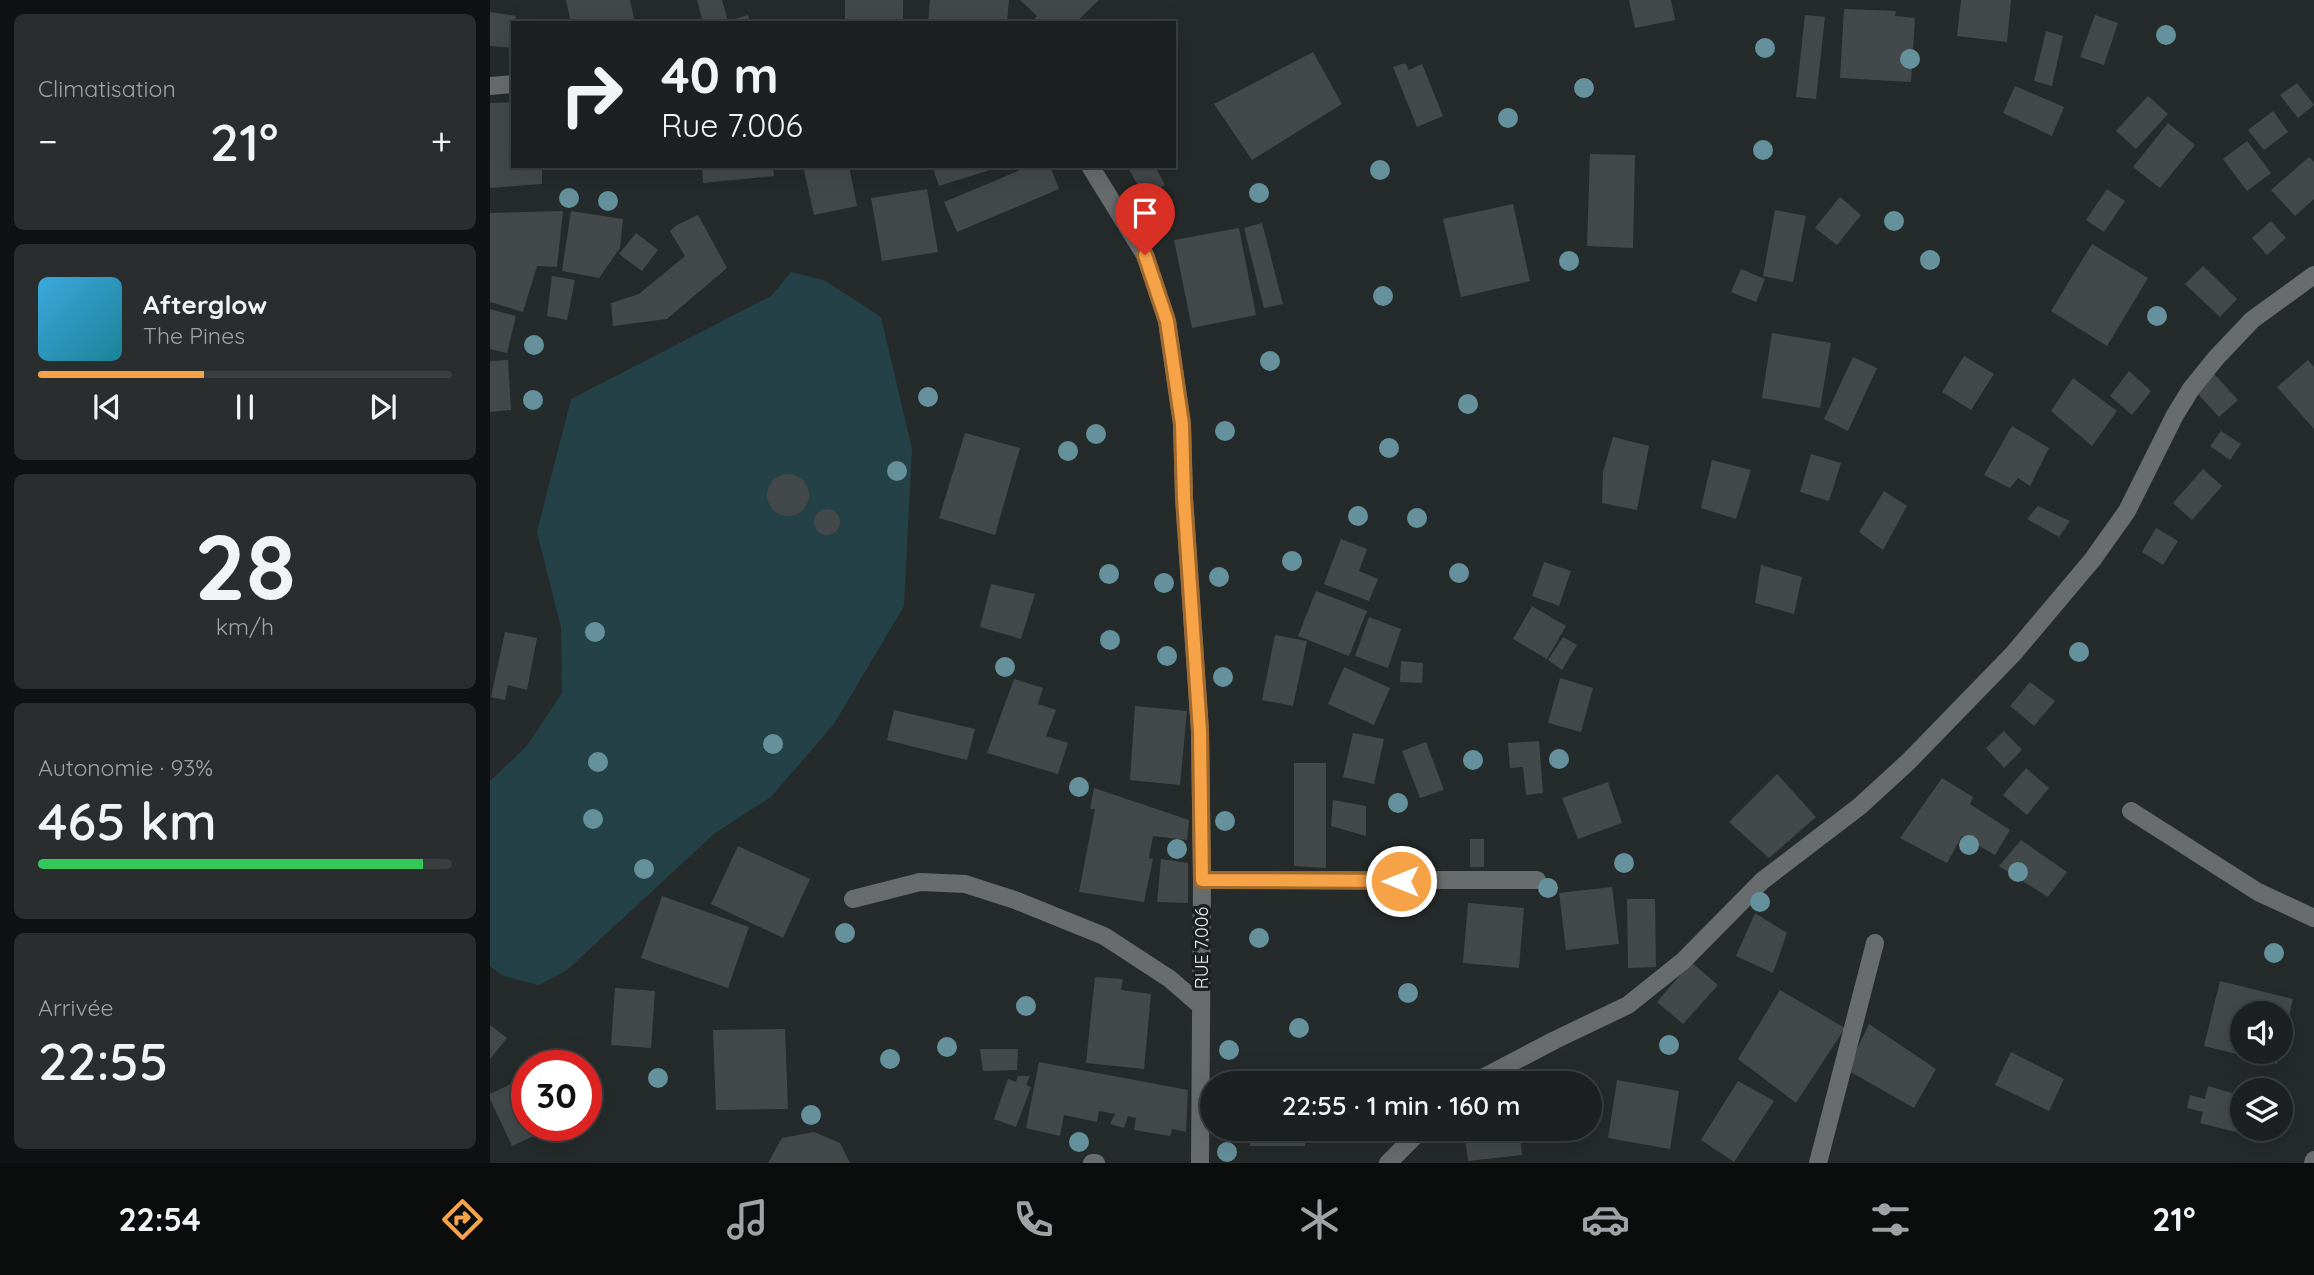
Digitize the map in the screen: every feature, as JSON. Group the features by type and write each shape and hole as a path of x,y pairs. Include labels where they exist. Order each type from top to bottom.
{"street":[{"path":"490,86 511,84"},
{"name":"RUE 7.006","path":"1091,168 1145,255 1167,321 1182,424 1184,498 1200,731 1202,880 1199,1163"},
{"path":"1497,1071 1628,1005 1683,961 1762,881 1860,806 1909,761 2013,654 2093,559 2127,510 2175,415 2191,389 2216,358 2252,320 2314,275"},
{"path":"2131,811 2258,892 2314,918"},
{"path":"1202,880 1536,880"},
{"path":"852,899 920,882 965,884 1014,900 1104,936 1170,979 1201,1006"},
{"path":"1818,1163 1875,943"},
{"path":"1388,1163 1410,1141"}],"shaded area":[{"path":"791,272 824,280 881,317 912,449 904,606 834,724 771,797 715,833 567,970 539,985 503,976 490,966 490,781 526,747 562,693 561,627 537,532 571,399 771,296"}],"building":[{"path":"566,0 630,0 635,21 571,21"},
{"path":"697,0 722,0 728,21 702,21"},
{"path":"845,0 903,0 903,21 845,21"},
{"path":"930,0 1009,0 1007,21 928,21"},
{"path":"1020,0 1099,0 1077,21 1033,21 1037,16"},
{"path":"1629,0 1671,0 1675,20 1635,28"},
{"path":"1961,0 2011,0 2007,42 1957,36"},
{"path":"1844,9 1896,11 1895,16 1915,18 1911,82 1840,78"},
{"path":"490,12 516,16 515,21 511,21 511,48 490,46"},
{"path":"748,15 750,21 728,21"},
{"path":"1805,15 1825,17 1816,99 1796,97"},
{"path":"2095,15 2118,23 2104,65 2080,57"},
{"path":"2046,31 2063,36 2052,86 2034,81"},
{"path":"1313,52 1342,104 1252,160 1214,104"},
{"path":"1405,63 1409,70 1422,64 1443,116 1417,127 1393,67"},
{"path":"2297,83 2314,105 2298,118 2280,95"},
{"path":"2015,86 2064,107 2052,136 2003,113"},
{"path":"2148,96 2168,114 2136,149 2116,131"},
{"path":"511,102 511,168 542,168 542,184 490,188 490,103"},
{"path":"2273,111 2288,132 2264,150 2248,130"},
{"path":"2168,123 2195,145 2160,188 2133,167"},
{"path":"2247,141 2271,173 2247,191 2223,159"},
{"path":"1590,154 1635,155 1633,248 1587,246"},
{"path":"2309,157 2314,162 2314,199 2295,216 2271,190"},
{"path":"702,168 773,168 774,176 703,183"},
{"path":"803,168 849,168 857,206 814,215"},
{"path":"933,168 990,168 990,170 939,186"},
{"path":"1025,168 1051,168 1059,189 957,232 944,202"},
{"path":"1128,168 1156,168 1165,185 1144,196"},
{"path":"927,189 938,252 882,261 871,198"},
{"path":"2107,189 2125,201 2104,232 2086,220"},
{"path":"1840,197 1861,215 1837,245 1815,228"},
{"path":"1513,204 1530,281 1461,297 1443,219"},
{"path":"1775,210 1806,216 1793,282 1763,276"},
{"path":"563,211 557,267 537,266 523,312 490,302 490,213"},
{"path":"571,211 623,219 620,248 599,278 562,271"},
{"path":"698,215 727,268 667,319 613,326 611,303 639,294 685,256 670,231"},
{"path":"2271,221 2286,238 2267,255 2252,238"},
{"path":"1262,223 1283,304 1264,308 1244,228"},
{"path":"1239,228 1256,315 1192,328 1174,240"},
{"path":"636,233 658,250 642,271 619,254"},
{"path":"2092,244 2148,278 2107,346 2051,311"},
{"path":"2203,266 2237,299 2220,317 2185,284"},
{"path":"1741,269 1765,279 1756,302 1731,292"},
{"path":"552,276 575,280 567,320 547,316"},
{"path":"490,309 516,316 507,353 490,349"},
{"path":"1772,333 1831,343 1820,408 1762,398"},
{"path":"1964,356 1994,374 1971,410 1942,392"},
{"path":"1853,357 1877,368 1848,431 1824,419"},
{"path":"508,360 511,410 490,412 490,361"},
{"path":"2308,360 2314,367 2314,429 2277,387"},
{"path":"2129,371 2151,391 2132,415 2110,396"},
{"path":"2214,374 2238,400 2219,417 2196,392"},
{"path":"2073,378 2117,411 2092,446 2051,411"},
{"path":"2012,426 2049,448 2030,486 2018,478 2010,488 1984,475"},
{"path":"2221,431 2241,444 2230,460 2210,446"},
{"path":"965,433 1020,448 995,535 939,518"},
{"path":"1613,437 1649,446 1637,510 1602,503 1603,472"},
{"path":"1811,454 1841,463 1829,501 1800,492"},
{"path":"1712,460 1751,470 1736,519 1701,508"},
{"path":"2203,469 2222,486 2192,520 2173,503"},
{"path":"788,474 803,480 809,495 803,510 788,516 773,510 767,495 773,480"},
{"path":"1884,491 1907,506 1883,550 1859,532"},
{"path":"2038,506 2070,521 2059,537 2027,519"},
{"path":"827,509 836,513 840,522 836,531 827,535 818,531 814,522 818,513"},
{"path":"2156,528 2178,541 2163,565 2142,552"},
{"path":"1341,539 1367,549 1359,571 1378,579 1369,601 1324,584"},
{"path":"1544,562 1571,571 1559,606 1532,596"},
{"path":"1761,565 1802,577 1794,614 1755,603"},
{"path":"991,584 1035,594 1021,639 980,627"},
{"path":"1316,591 1367,611 1349,656 1298,636"},
{"path":"1532,606 1566,626 1547,659 1513,639"},
{"path":"1369,617 1401,629 1388,668 1355,656"},
{"path":"505,632 537,638 527,690 508,685 505,700 491,697"},
{"path":"1275,635 1307,641 1293,706 1262,700"},
{"path":"1563,637 1577,645 1562,670 1548,660"},
{"path":"1401,661 1423,663 1422,683 1400,682"},
{"path":"1344,667 1390,688 1374,725 1328,704"},
{"path":"1560,678 1593,688 1581,732 1548,723"},
{"path":"1014,679 1043,688 1038,704 1056,710 1046,736 1068,743 1058,774 987,753"},
{"path":"2030,682 2055,701 2034,726 2010,706"},
{"path":"1135,706 1187,711 1180,785 1130,780"},
{"path":"894,710 975,729 967,760 887,740"},
{"path":"2004,731 2022,750 2004,768 1986,748"},
{"path":"1353,733 1384,739 1374,784 1343,777"},
{"path":"1539,741 1543,793 1526,795 1523,767 1510,768 1508,743"},
{"path":"1426,742 1444,790 1420,798 1402,751"},
{"path":"1294,763 1326,763 1326,868 1294,866"},
{"path":"2026,768 2049,788 2027,815 2003,795"},
{"path":"1777,774 1816,817 1769,858 1729,822"},
{"path":"1942,778 1973,797 1970,804 2010,830 1995,855 1962,836 1947,863 1900,838"},
{"path":"1608,782 1622,823 1578,839 1562,798"},
{"path":"1094,788 1189,820 1187,840 1153,836 1149,858 1153,859 1144,902 1079,892 1095,809 1090,809"},
{"path":"1333,800 1366,806 1366,836 1331,826"},
{"path":"1470,839 1484,839 1484,867 1470,867"},
{"path":"2021,840 2067,872 2048,897 1999,866"},
{"path":"738,846 810,879 783,938 711,904"},
{"path":"1161,859 1188,863 1188,903 1157,902"},
{"path":"1612,887 1619,944 1566,950 1559,893"},
{"path":"662,896 749,927 728,988 641,958"},
{"path":"1627,899 1655,899 1656,967 1628,968"},
{"path":"1468,903 1524,908 1519,968 1463,963"},
{"path":"1755,913 1787,933 1773,973 1736,956"},
{"path":"1691,962 1718,985 1683,1024 1657,1002"},
{"path":"1095,977 1123,979 1121,990 1151,994 1144,1069 1086,1063"},
{"path":"2220,981 2293,999 2230,1001 2230,1052 2204,1046"},
{"path":"615,988 655,991 651,1048 611,1045"},
{"path":"1780,990 1845,1028 1796,1103 1738,1059"},
{"path":"1869,1024 1936,1069 1914,1108 1847,1070"},
{"path":"490,1025 507,1038 490,1059"},
{"path":"785,1029 788,1109 716,1110 713,1030"},
{"path":"980,1049 1018,1049 1017,1070 983,1071"},
{"path":"2011,1052 2064,1079 2049,1111 1995,1085"},
{"path":"1039,1062 1188,1090 1186,1132 1172,1129 1170,1136 1134,1130 1136,1118 1128,1116 1124,1128 1110,1124 1115,1114 1099,1111 1097,1122 1064,1115 1060,1136 1026,1128"},
{"path":"1018,1076 1030,1076 1026,1085 1031,1087 1016,1127 994,1119 1008,1079 1016,1082"},
{"path":"1617,1080 1679,1091 1670,1149 1608,1138"},
{"path":"1738,1081 1774,1101 1734,1162 1701,1140"},
{"path":"511,1084 511,1141 523,1141 512,1146 490,1094"},
{"path":"2208,1086 2230,1092 2230,1131 2200,1123 2203,1112 2187,1108 2190,1095 2205,1099"},
{"path":"814,1132 840,1143 850,1163 768,1163 782,1138"},
{"path":"1250,1141 1305,1141 1305,1146 1250,1146"},
{"path":"1466,1141 1520,1141 1522,1155 1468,1161"}],"route":[{"path":"1145,255 1167,321 1182,424 1184,498 1200,731 1202,880 1401,881"}]}
